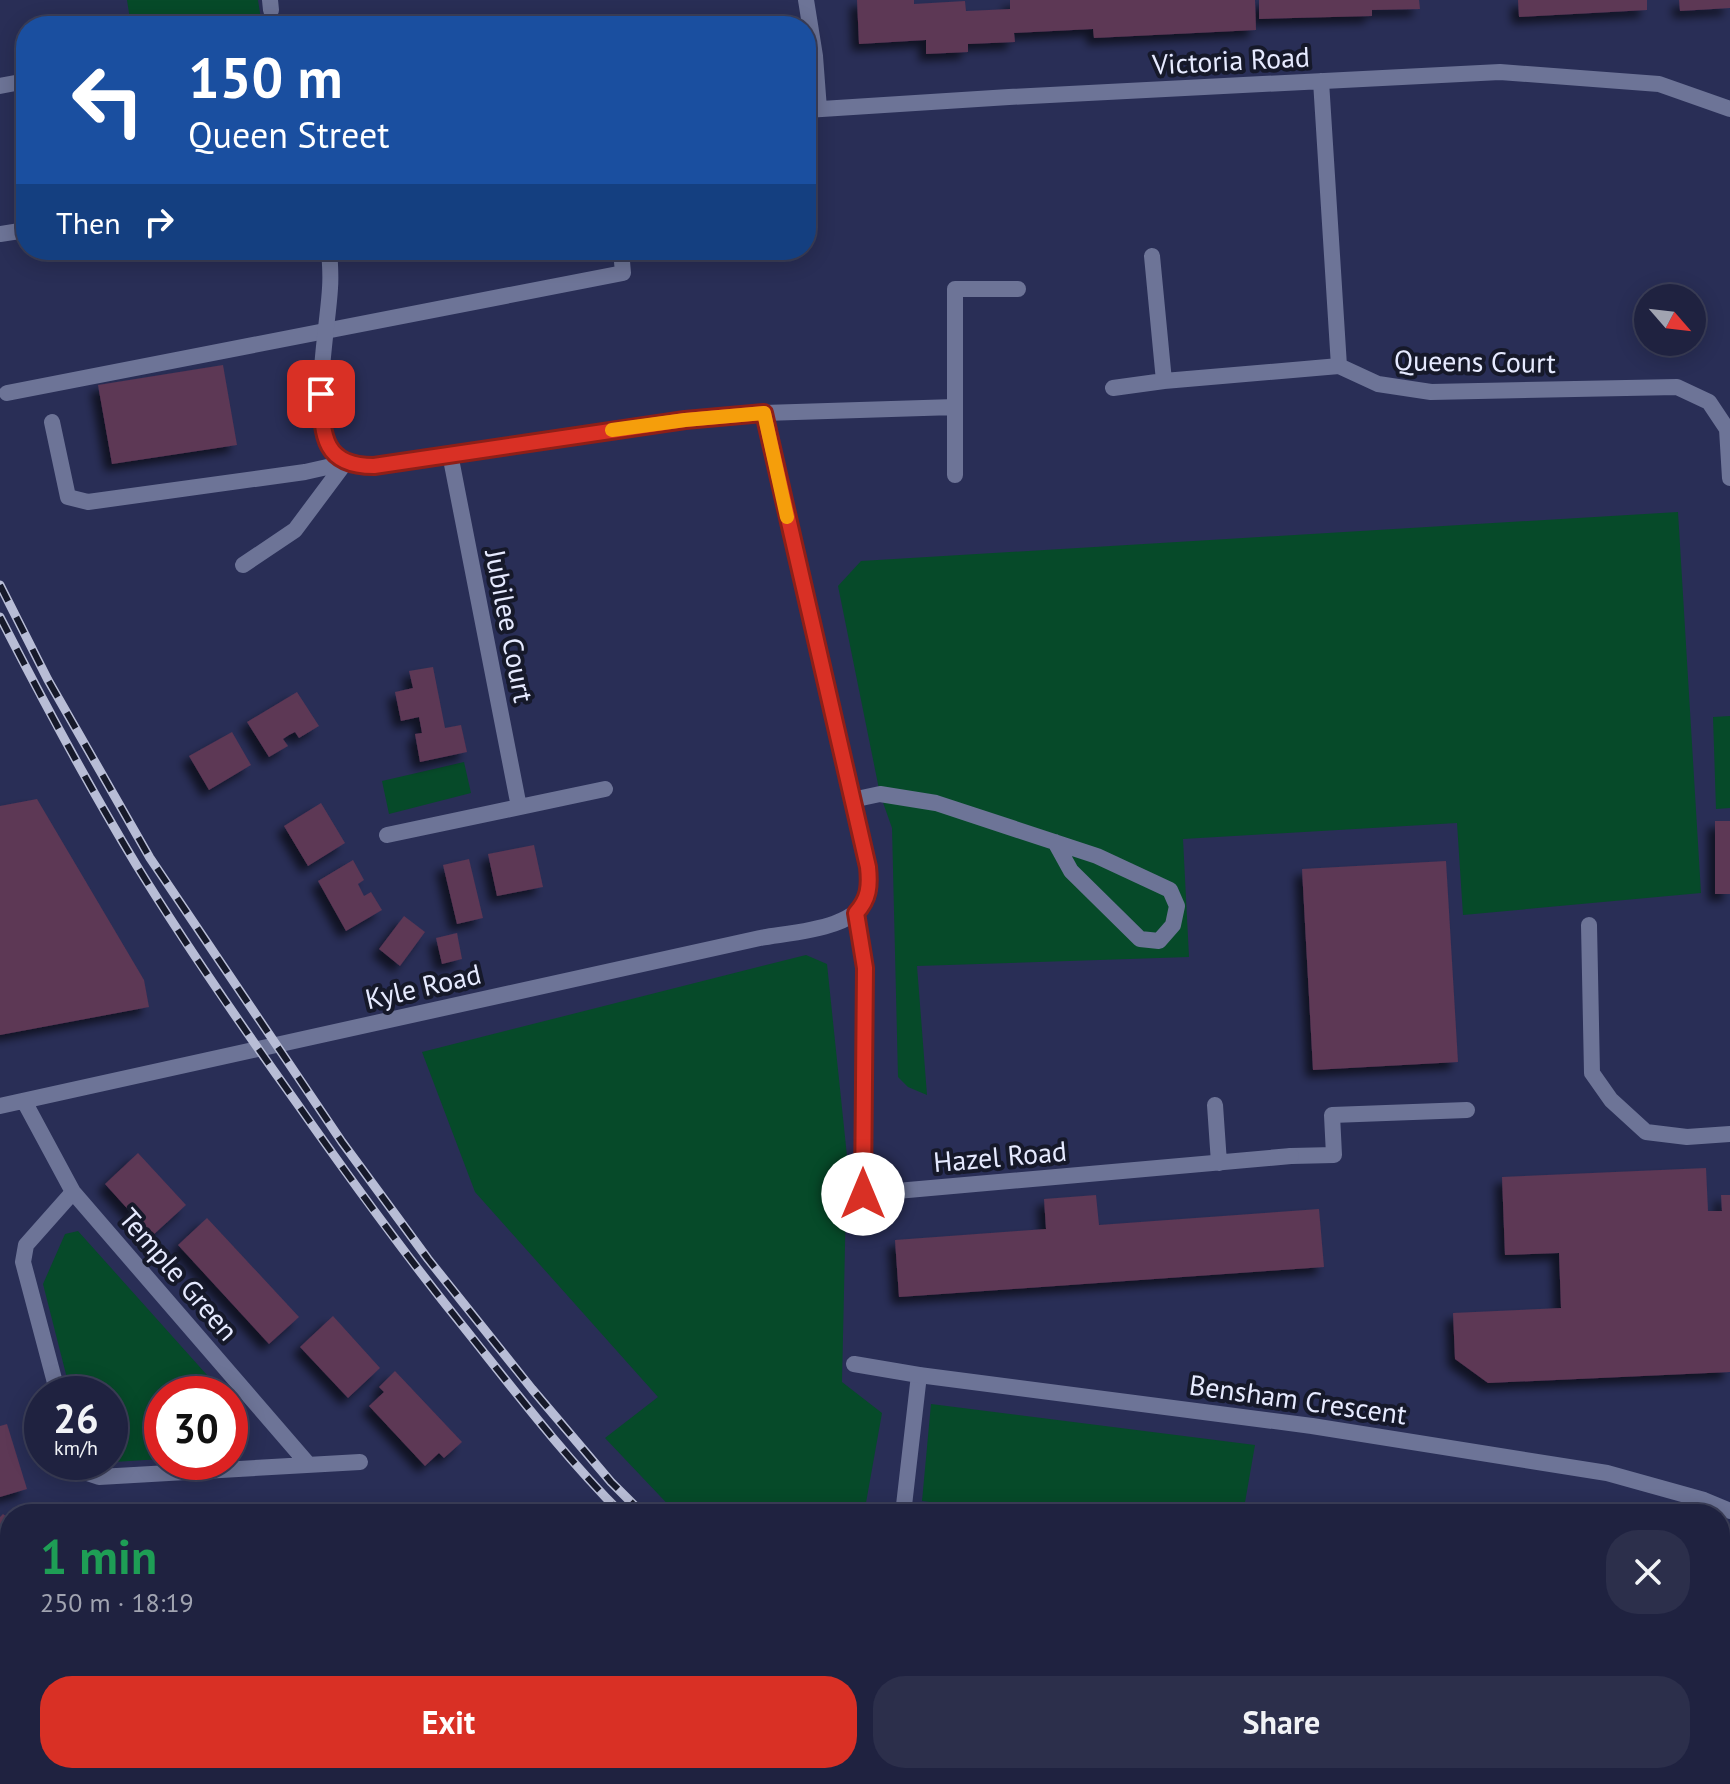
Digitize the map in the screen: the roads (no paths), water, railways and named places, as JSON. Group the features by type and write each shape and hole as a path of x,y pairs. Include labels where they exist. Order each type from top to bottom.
{"street":[{"name":"Victoria Road","path":"816,110 1500,72 1659,84 1730,109"},
{"path":"1321,81 1339,366"},
{"path":"1152,256 1164,381"},
{"path":"329,260 321,411 325,437 331,451 345,463"},
{"path":"7,393 623,273 622,260"},
{"path":"955,475 955,289 1018,289"},
{"name":"Queens Court","path":"1113,388 1339,366 1378,384 1431,392 1677,387 1709,402 1727,429 1730,478"},
{"path":"52,422 68,497 88,502 305,472 345,463 374,466 685,420 764,413 955,407"},
{"path":"764,413 868,867 869,893 856,913"},
{"name":"Jubilee Court","path":"450,454 519,807"},
{"path":"243,565 295,530 345,463"},
{"path":"387,835 605,789"},
{"path":"852,800 880,794 936,803 1055,842 1097,856 1170,890 1177,906 1173,925 1159,941 1140,939 1071,871 1055,842"},
{"name":"Kyle Road","path":"0,1106 824,926 848,919 856,913"},
{"name":"Hazel Road","path":"856,913 865,968 863,1194 1291,1156 1334,1155 1332,1115 1467,1110"},
{"path":"1589,925 1592,1073 1611,1100 1646,1132 1687,1137 1730,1134"},
{"name":"Temple Green","path":"24,1101 73,1192 308,1464"},
{"path":"1215,1105 1219,1163"},
{"path":"53,1376 23,1262 26,1245 73,1192"},
{"name":"Bensham Crescent","path":"854,1364 1312,1426 1607,1473 1713,1504"},
{"path":"904,1504 919,1375"},
{"path":"128,1475 360,1462"}],"railway":[{"path":"0,585 48,680 150,858 342,1142 428,1259 532,1389 633,1504"},
{"path":"0,617 66,743 137,866 235,1015 395,1239 517,1395 612,1504"}]}
